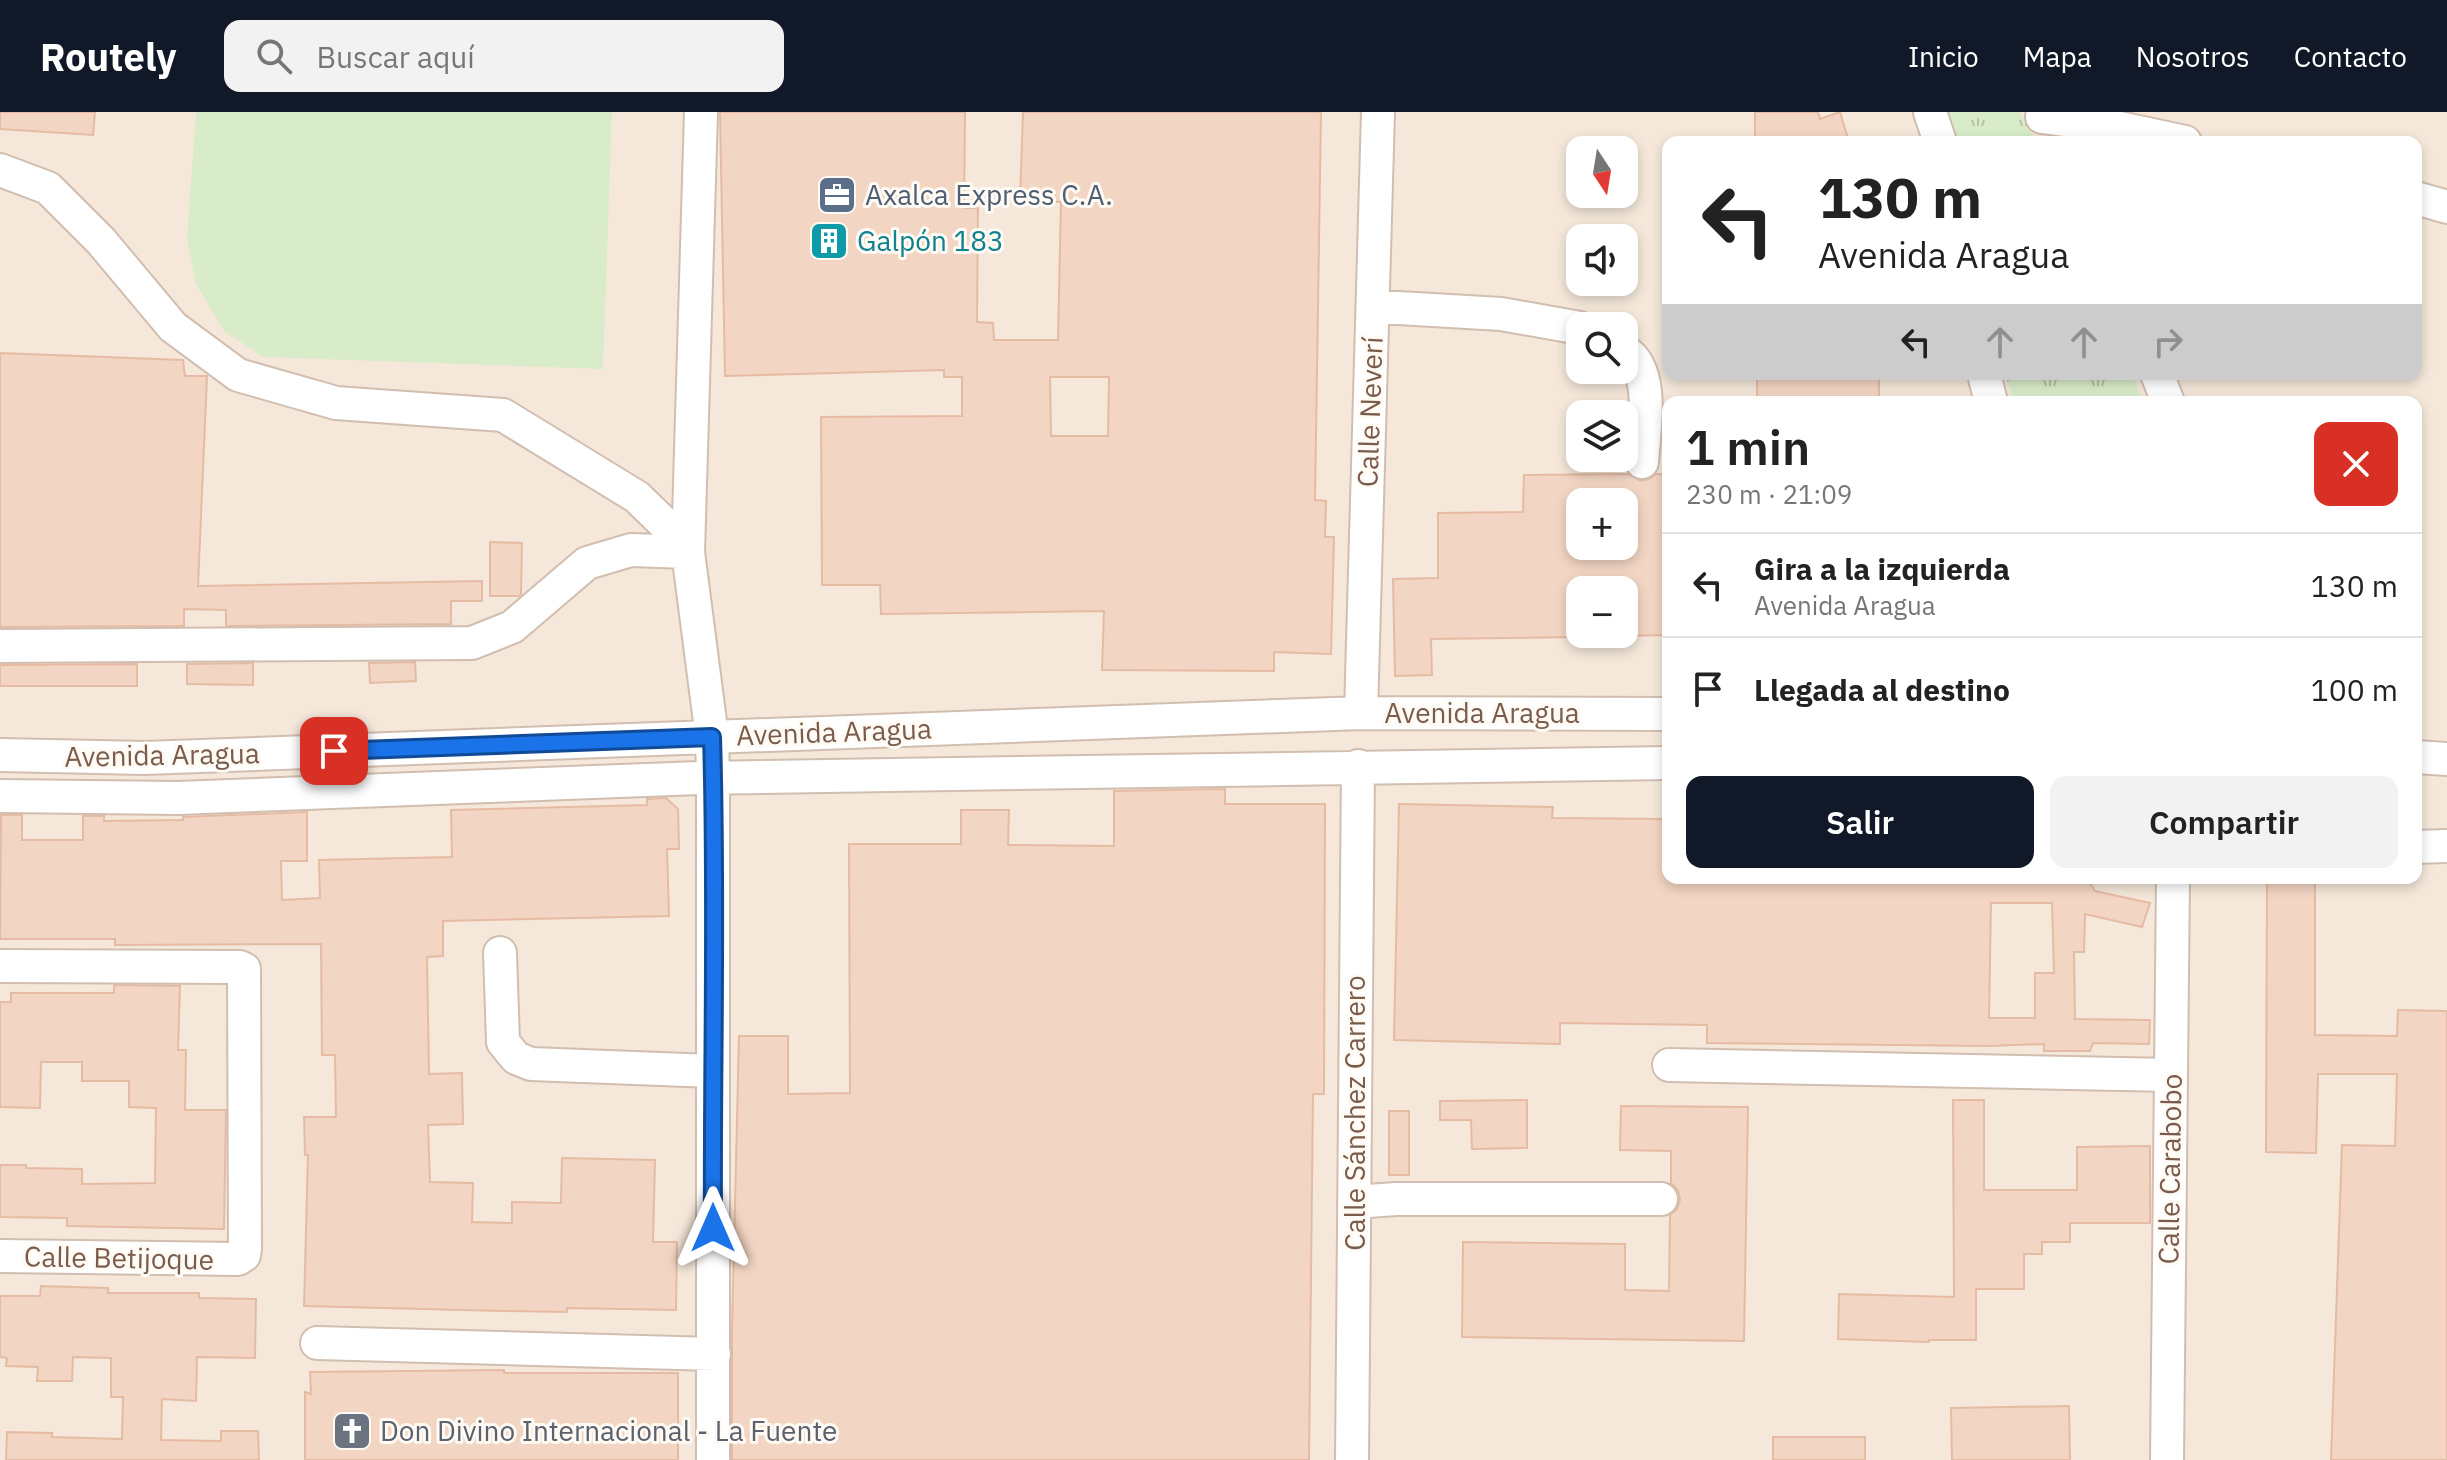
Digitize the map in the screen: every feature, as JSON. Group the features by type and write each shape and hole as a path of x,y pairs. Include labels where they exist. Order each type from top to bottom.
{"street":[{"path":"701,112 688,552 712,737 713,1460"},
{"name":"Calle Neverí","path":"1361,713 1378,112"},
{"path":"1930,112 1938,136"},
{"path":"2046,124 2115,127 2157,136"},
{"path":"0,170 48,188 101,241 173,327 238,375 336,403 503,415 637,497 673,532 688,552"},
{"path":"2422,200 2447,207"},
{"path":"1373,308 1501,314 1566,326"},
{"path":"1638,367 1646,384 1642,462"},
{"path":"0,646 472,643 512,627 587,563 631,550 688,552"},
{"name":"Avenida Aragua","path":"0,755 161,757 1361,713 1662,714"},
{"path":"2422,757 2447,759"},
{"name":"Avenida Aragua","path":"0,796 178,798 713,777 1662,763"},
{"name":"Calle Sánchez Carrero","path":"1352,1460 1358,766"},
{"path":"2422,847 2447,846"},
{"name":"Calle Carabobo","path":"2167,1460 2173,884"},
{"path":"500,953 503,1042 516,1058 531,1064 712,1071"},
{"name":"Calle Betijoque","path":"0,966 244,969 245,1249 244,1255 238,1259 0,1256"},
{"path":"1669,1065 2171,1075"},
{"path":"1354,1202 1396,1199 1661,1199"},
{"path":"317,1343 714,1354"}],"shaded area":[{"path":"0,112 2447,112 2447,1460 0,1460"}],"green space":[{"path":"196,112 612,112 603,369 263,357 224,331 196,284 187,239"},
{"path":"1948,112 2020,112 2033,136 1954,136"},
{"path":"2007,380 2135,380 2140,396 2012,396"}],"building":[{"path":"0,112 95,112 93,135 0,129"},
{"path":"720,112 965,112 964,208 978,208 977,322 993,323 994,340 1058,340 1061,202 1020,201 1023,112 1321,112 1315,500 1326,501 1325,537 1334,537 1331,654 1274,652 1274,671 1102,670 1104,611 881,614 880,585 822,585 821,417 962,416 962,377 944,377 944,370 725,376","holes":["1050,377 1109,377 1108,436 1051,436"]},
{"path":"1755,112 1818,112 1820,119 1840,112 1847,136 1755,136"},
{"path":"0,353 183,360 185,376 207,376 198,586 482,581 482,601 451,601 451,624 226,626 226,610 184,609 184,626 0,627"},
{"path":"1757,380 1879,380 1879,396 1757,396"},
{"path":"1628,474 1641,481 1662,474 1662,635 1638,636 1638,576 1566,576 1566,637 1431,639 1432,675 1395,676 1393,579 1438,578 1438,513 1523,512 1524,475"},
{"path":"490,542 522,543 519,596 490,596"},
{"path":"415,662 416,681 370,683 369,663"},
{"path":"253,663 253,685 187,684 187,664"},
{"path":"137,664 137,686 0,686 0,665"},
{"path":"1225,789 1225,804 1325,804 1324,1094 1313,1094 1309,1460 732,1460 739,1036 788,1036 788,1094 850,1093 849,844 961,844 961,810 1009,810 1008,845 1114,846 1114,791"},
{"path":"666,798 678,809 679,849 667,849 669,916 443,921 443,956 427,957 429,1074 462,1073 463,1124 428,1125 430,1182 473,1183 472,1222 512,1223 512,1202 561,1203 562,1158 655,1160 653,1242 677,1242 676,1310 567,1308 567,1312 304,1306 308,1155 305,1155 304,1117 336,1117 335,1055 322,1055 321,944 115,945 115,939 0,939 1,815 22,815 22,840 83,840 83,816 104,816 104,821 183,820 183,817 307,812 307,861 281,861 282,900 320,898 319,860 452,857 451,810 647,805 647,799"},
{"path":"1399,804 1553,807 1552,818 1662,819 1662,884 2091,884 2095,891 2150,903 2142,927 2085,914 2084,952 2074,952 2075,1019 2150,1020 2149,1044 2093,1043 2090,1051 2044,1051 2044,1044 1707,1043 1707,1025 1560,1023 1560,1044 1394,1040","holes":["1991,903 2052,903 2054,973 2035,973 2035,1018 1989,1018"]},
{"path":"2267,884 2315,884 2315,1035 2397,1036 2398,1010 2447,1011 2447,1460 2331,1460 2342,1145 2395,1146 2397,1074 2318,1074 2316,1153 2266,1152"},
{"path":"114,985 180,986 178,1050 186,1050 185,1110 226,1110 224,1229 67,1226 67,1218 0,1217 0,1165 82,1169 82,1184 155,1183 156,1108 129,1107 129,1081 82,1081 82,1062 41,1062 40,1108 0,1107 0,1002 11,1002 11,993 114,993"},
{"path":"1527,1100 1527,1148 1472,1149 1471,1120 1440,1120 1440,1101"},
{"path":"1953,1100 1984,1100 1984,1190 2077,1190 2077,1147 2150,1146 2150,1223 2070,1223 2070,1242 2042,1242 2042,1254 2024,1254 2024,1289 1976,1289 1976,1340 1838,1339 1839,1294 1954,1297"},
{"path":"1621,1106 1748,1107 1744,1341 1462,1337 1463,1242 1625,1244 1625,1290 1669,1291 1670,1215 1677,1209 1680,1200 1678,1190 1671,1183 1671,1151 1620,1150"},
{"path":"1389,1111 1409,1111 1409,1175 1389,1175"},
{"path":"41,1286 108,1288 108,1293 199,1293 199,1298 256,1299 255,1358 197,1357 196,1401 162,1399 161,1440 221,1441 221,1431 258,1431 259,1460 6,1460 7,1432 122,1439 123,1397 111,1397 111,1358 73,1357 72,1381 37,1381 38,1367 6,1366 7,1358 0,1357 0,1296 40,1296"},
{"path":"504,1370 504,1373 678,1373 678,1460 305,1460 305,1392 311,1394 310,1372"},
{"path":"2069,1406 2070,1460 1952,1460 1951,1408"},
{"path":"1773,1437 1865,1437 1865,1460 1773,1460"}],"place":[{"name":"Axalca Express C.A.","path":"837,195"},
{"name":"Galpón 183","path":"829,241"},
{"name":"Don Divino Internacional - La Fuente","path":"352,1431"}],"route":[{"path":"334,751 712,737 713,1228"}]}
